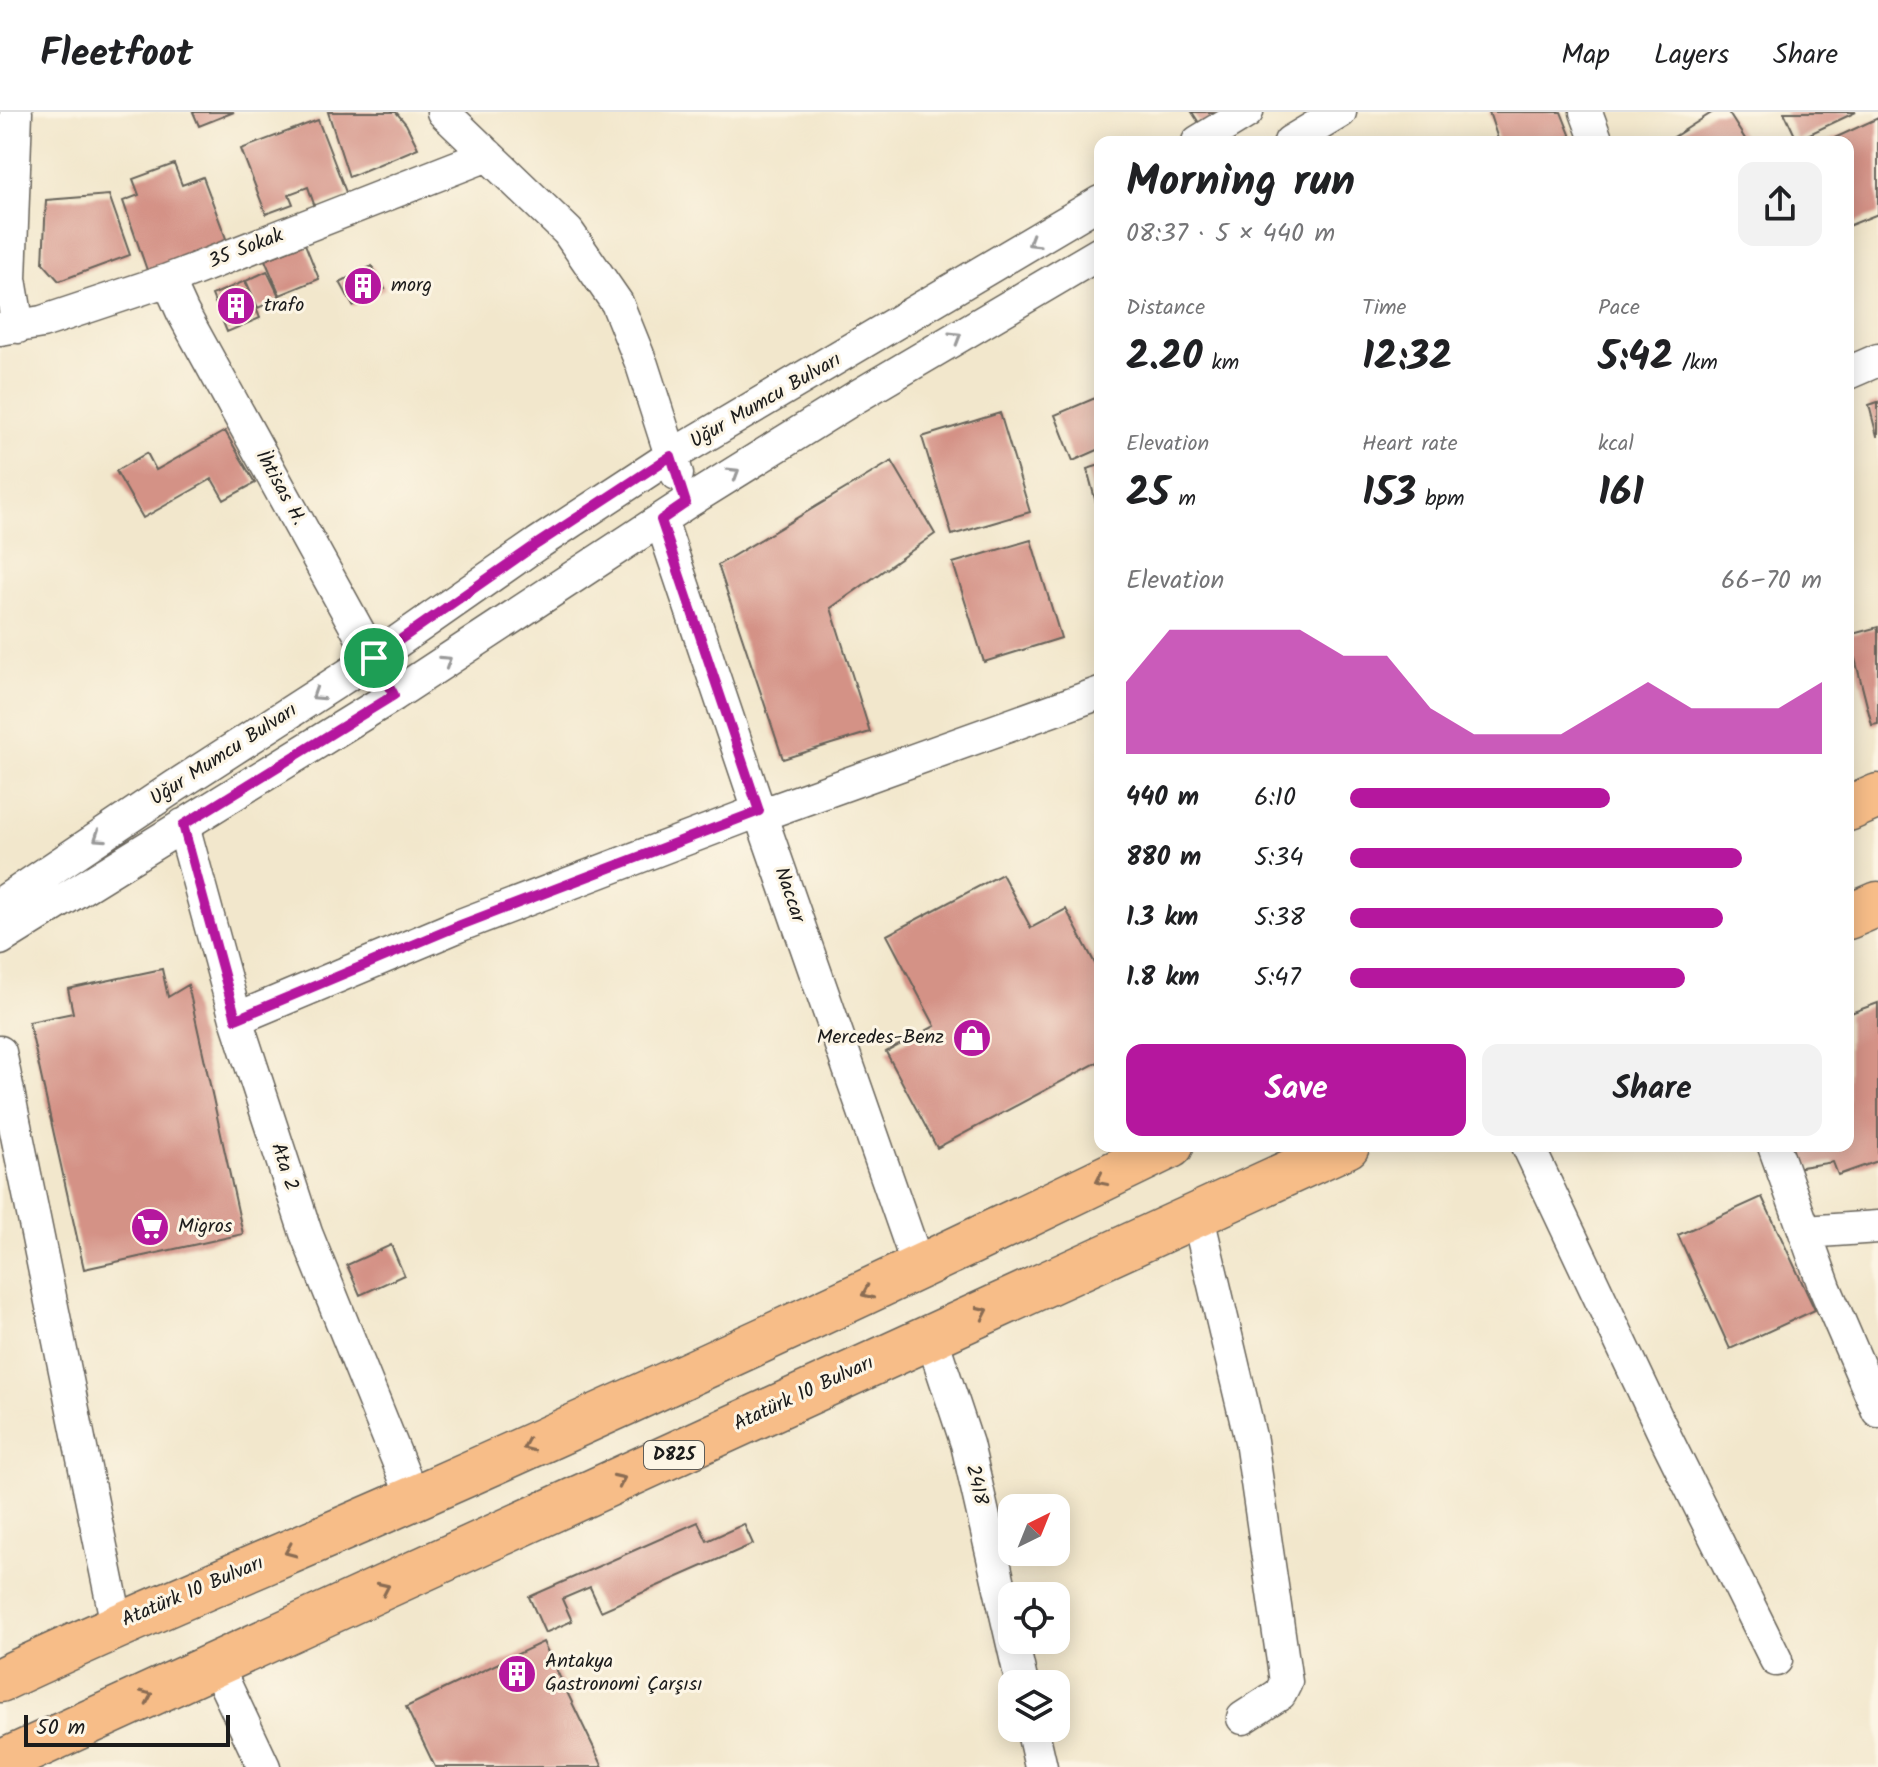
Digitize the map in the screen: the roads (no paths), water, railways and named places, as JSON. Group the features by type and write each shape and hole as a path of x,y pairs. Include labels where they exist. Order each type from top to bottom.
{"highway":[{"path":"1854,806 1878,796"},
{"path":"1854,914 1878,904"},
{"name":"Atatürk 10 Bulvarı","path":"0,1680 117,1625 413,1498 919,1269 1159,1152"},
{"name":"Atatürk 10 Bulvarı","path":"0,1763 1334,1152"}],"street":[{"path":"9,328 16,112"},
{"name":"Naccar","path":"443,112 568,232 617,303 642,365 671,456 674,511 759,811 919,1269"},
{"path":"1208,136 1247,112"},
{"path":"1300,136 1340,112"},
{"path":"1586,112 1595,136"},
{"name":"35 Sokak","path":"9,328 42,322 168,280 488,155"},
{"name":"Uğur Mumcu Bulvarı","path":"0,904 374,658 537,544 671,456 1094,206"},
{"name":"Uğur Mumcu Bulvarı","path":"0,939 394,695 674,511 883,381 1094,257"},
{"name":"İhtisas H.","path":"168,280 183,313 394,695"},
{"path":"1854,370 1878,360"},
{"path":"236,1019 458,926 759,811 769,812 1094,695"},
{"name":"Ata 2","path":"183,825 236,1019 306,1233 413,1498"},
{"path":"0,1052 117,1625"},
{"path":"1531,1152 1666,1438 1776,1660"},
{"path":"1776,1152 1825,1288 1878,1411"},
{"path":"1197,1213 1251,1441 1286,1682 1280,1694 1243,1718"},
{"path":"1805,1232 1878,1227"},
{"name":"2418","path":"931,1336 967,1444 1019,1670"},
{"path":"216,1665 264,1767"},
{"path":"1035,1742 1041,1767"}],"place":[{"name":"morg","path":"363,286"},
{"name":"trafo","path":"236,306"},
{"name":"Mercedes-Benz","path":"972,1038"},
{"name":"Migros","path":"150,1227"},
{"name":"Antakya Gastronomi Çarşısı","path":"517,1674"}]}
